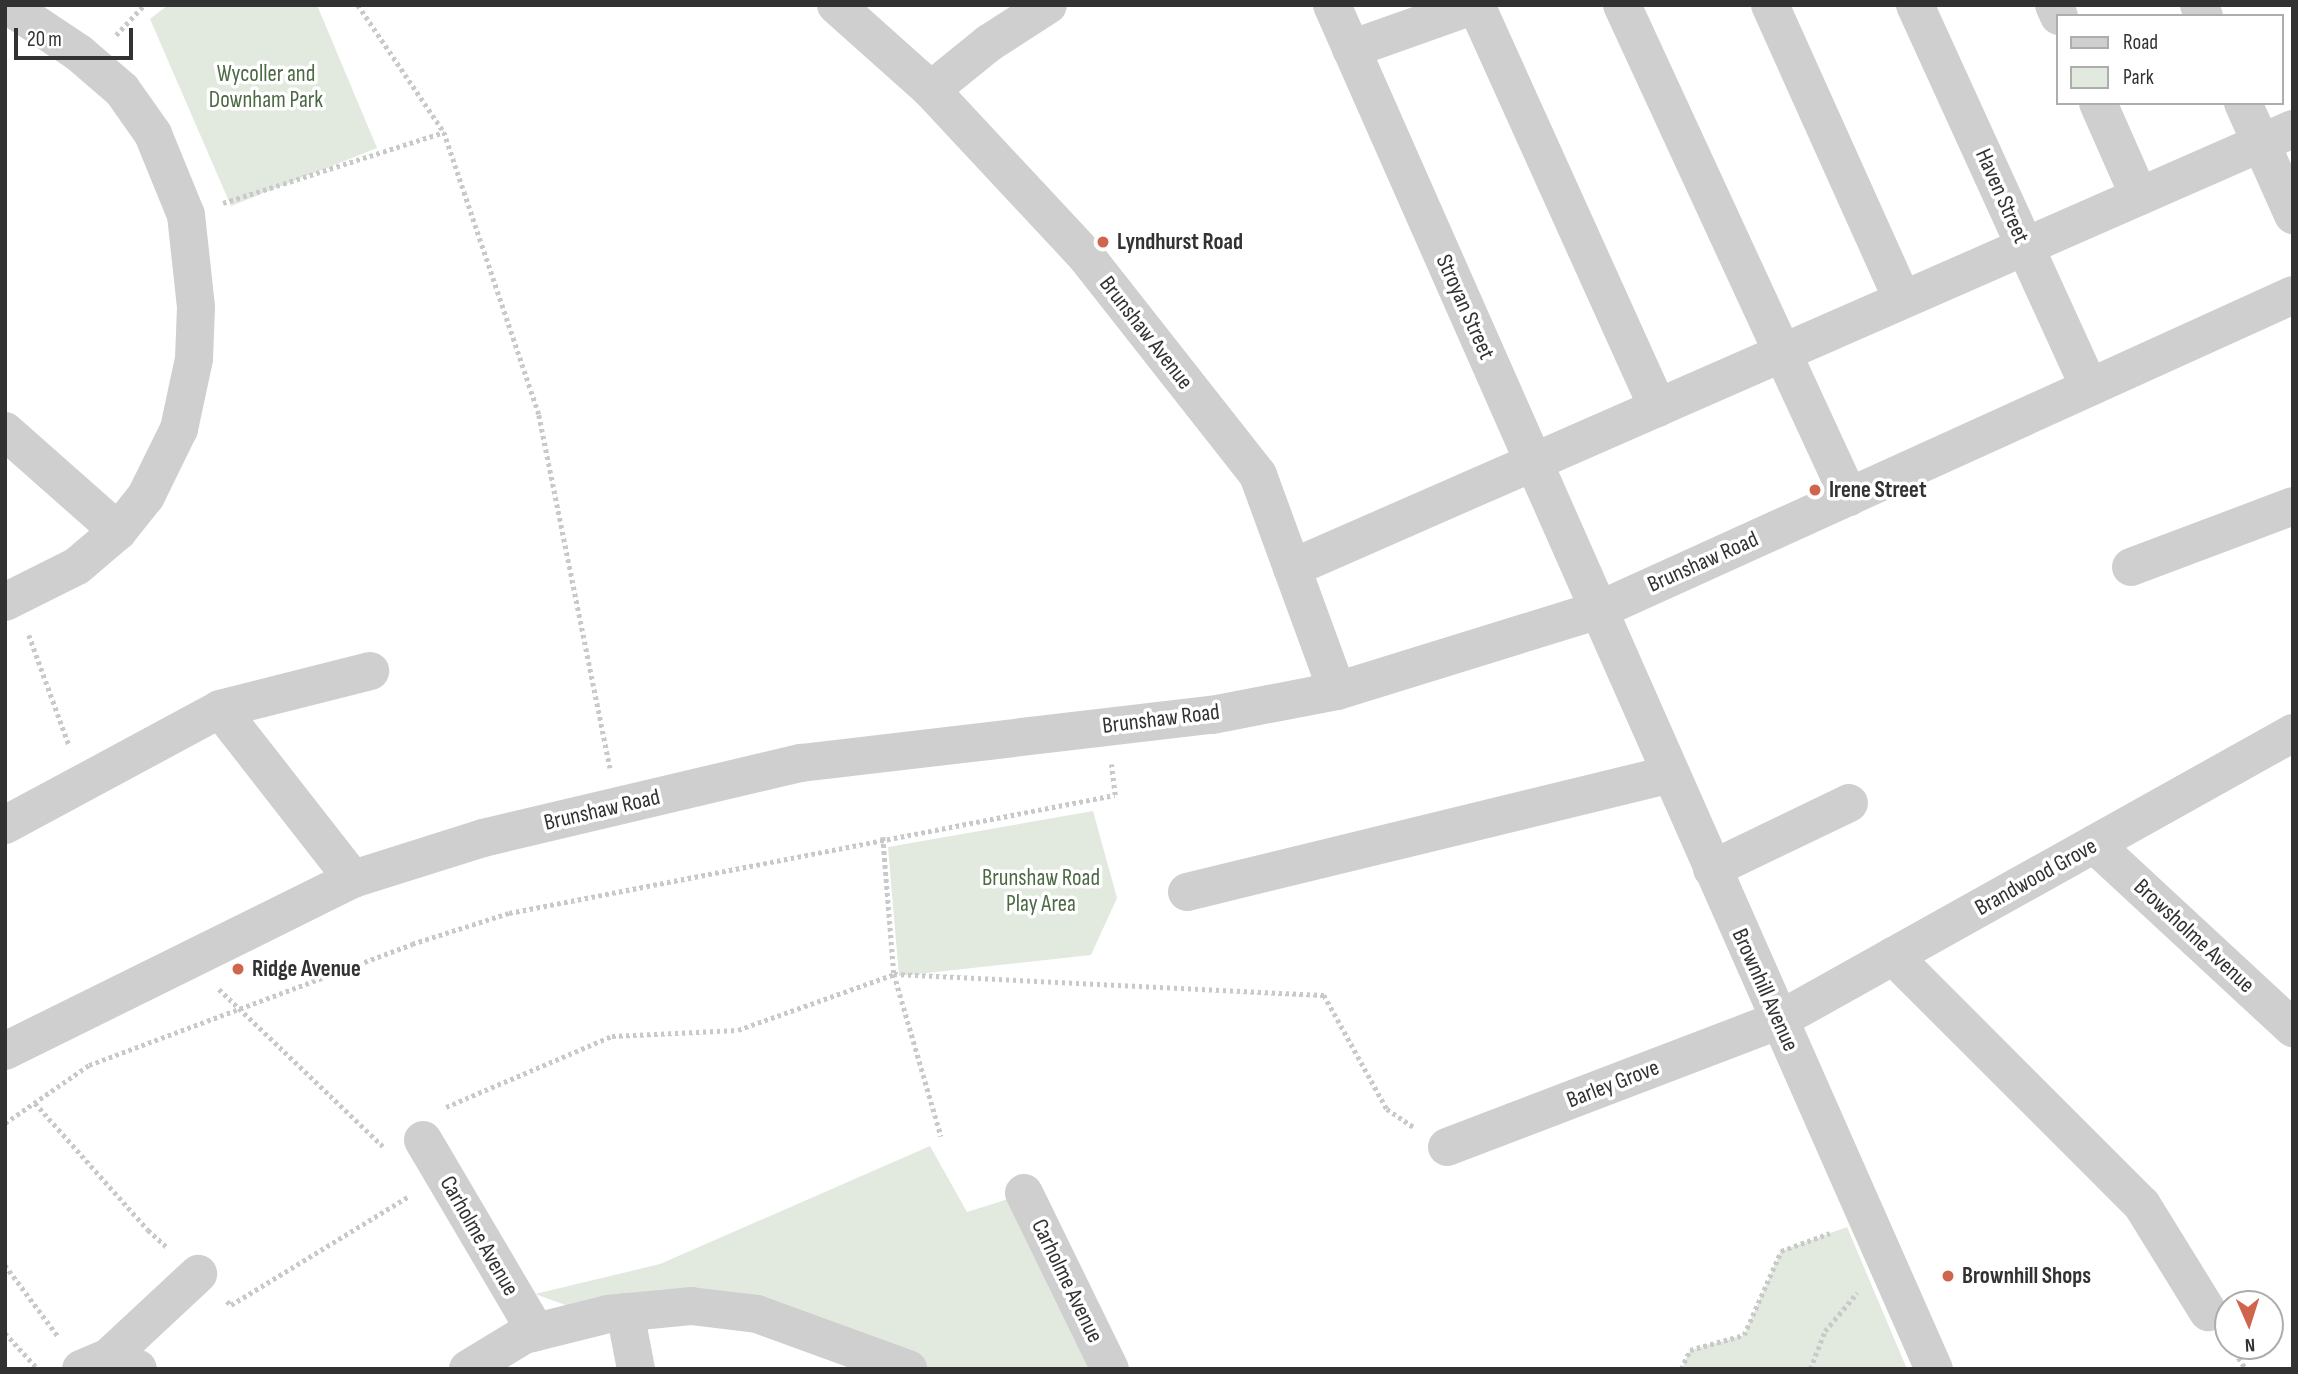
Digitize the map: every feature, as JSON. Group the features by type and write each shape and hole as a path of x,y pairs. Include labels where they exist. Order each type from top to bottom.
{"street":[{"path":"7,5 79,53 122,90 153,134 186,215 196,307 194,359 179,429 146,496 118,531 77,566 10,601"},
{"name":"Brunshaw Avenue","path":"836,5 932,90 1085,255 1258,475 1337,691"},
{"path":"932,90 989,43 1048,5"},
{"name":"Stroyan Street","path":"1332,5 1599,610"},
{"path":"1351,49 1475,5 1658,408"},
{"path":"1622,5 1849,497"},
{"path":"1770,5 1902,299"},
{"name":"Haven Street","path":"1915,5 2089,387"},
{"path":"2099,105 2139,196"},
{"path":"2245,105 2277,136 2293,215"},
{"path":"1292,568 2277,136"},
{"name":"Brunshaw Road","path":"5,1051 353,880 483,838 801,763 1107,725 1212,715 1337,691 1599,610 2293,295"},
{"path":"5,431 118,531"},
{"path":"2131,567 2293,506"},
{"name":"Brownhill Avenue","path":"1599,610 1934,1369"},
{"path":"5,825 220,709 370,671"},
{"path":"220,709 353,880"},
{"name":"Brandwood Grove","path":"1779,1020 2293,733"},
{"path":"1186,892 1670,774"},
{"path":"1712,869 1849,803"},
{"name":"Browsholme Avenue","path":"2094,844 2293,1028"},
{"path":"1893,956 2142,1205 2208,1312"},
{"name":"Barley Grove","path":"1447,1147 1779,1020"},
{"name":"Carholme Avenue","path":"416,1128 536,1332"},
{"name":"Carholme Avenue","path":"1024,1194 1110,1369"},
{"path":"102,1365 198,1274"},
{"path":"468,1369 536,1332 625,1312 691,1306 757,1314 908,1369"},
{"path":"625,1312 636,1369"}],"path":[{"path":"358,5 444,132 539,415 618,806"},
{"path":"186,215 444,132"},
{"path":"10,601 83,782"},
{"path":"5,1123 89,1065 412,944 509,913 883,837 1115,795 1107,725"},
{"path":"883,837 894,974 941,1136"},
{"path":"375,1138 416,1128 612,1037 738,1030 894,974 1324,995 1387,1109 1447,1147"},
{"path":"240,1009 389,1152 416,1128"},
{"path":"34,1103 153,1236"},
{"path":"198,1274 231,1305 443,1175"},
{"path":"1681,1369 1690,1350 1744,1335 1781,1251 1867,1219"},
{"path":"5,1265 102,1365"},
{"path":"1810,1369 1825,1331 1862,1287"},
{"path":"5,1333 38,1369"}],"green space":[{"name":"Wycoller and Downham Park","path":"168,5 317,5 377,148 231,206 150,19"},
{"name":"Brunshaw Road Play Area","path":"1093,811 1117,898 1091,955 899,976 888,847"},
{"path":"930,1146 967,1212 1008,1199 1089,1369 929,1369 743,1302 582,1311 535,1294 660,1264"},
{"path":"1847,1227 1907,1369 1681,1369 1690,1350 1744,1335 1781,1251"}],"place":[{"name":"Lyndhurst Road","path":"1103,242"},
{"name":"Irene Street","path":"1815,490"},
{"name":"Ridge Avenue","path":"238,969"},
{"name":"Brownhill Shops","path":"1948,1276"}]}
